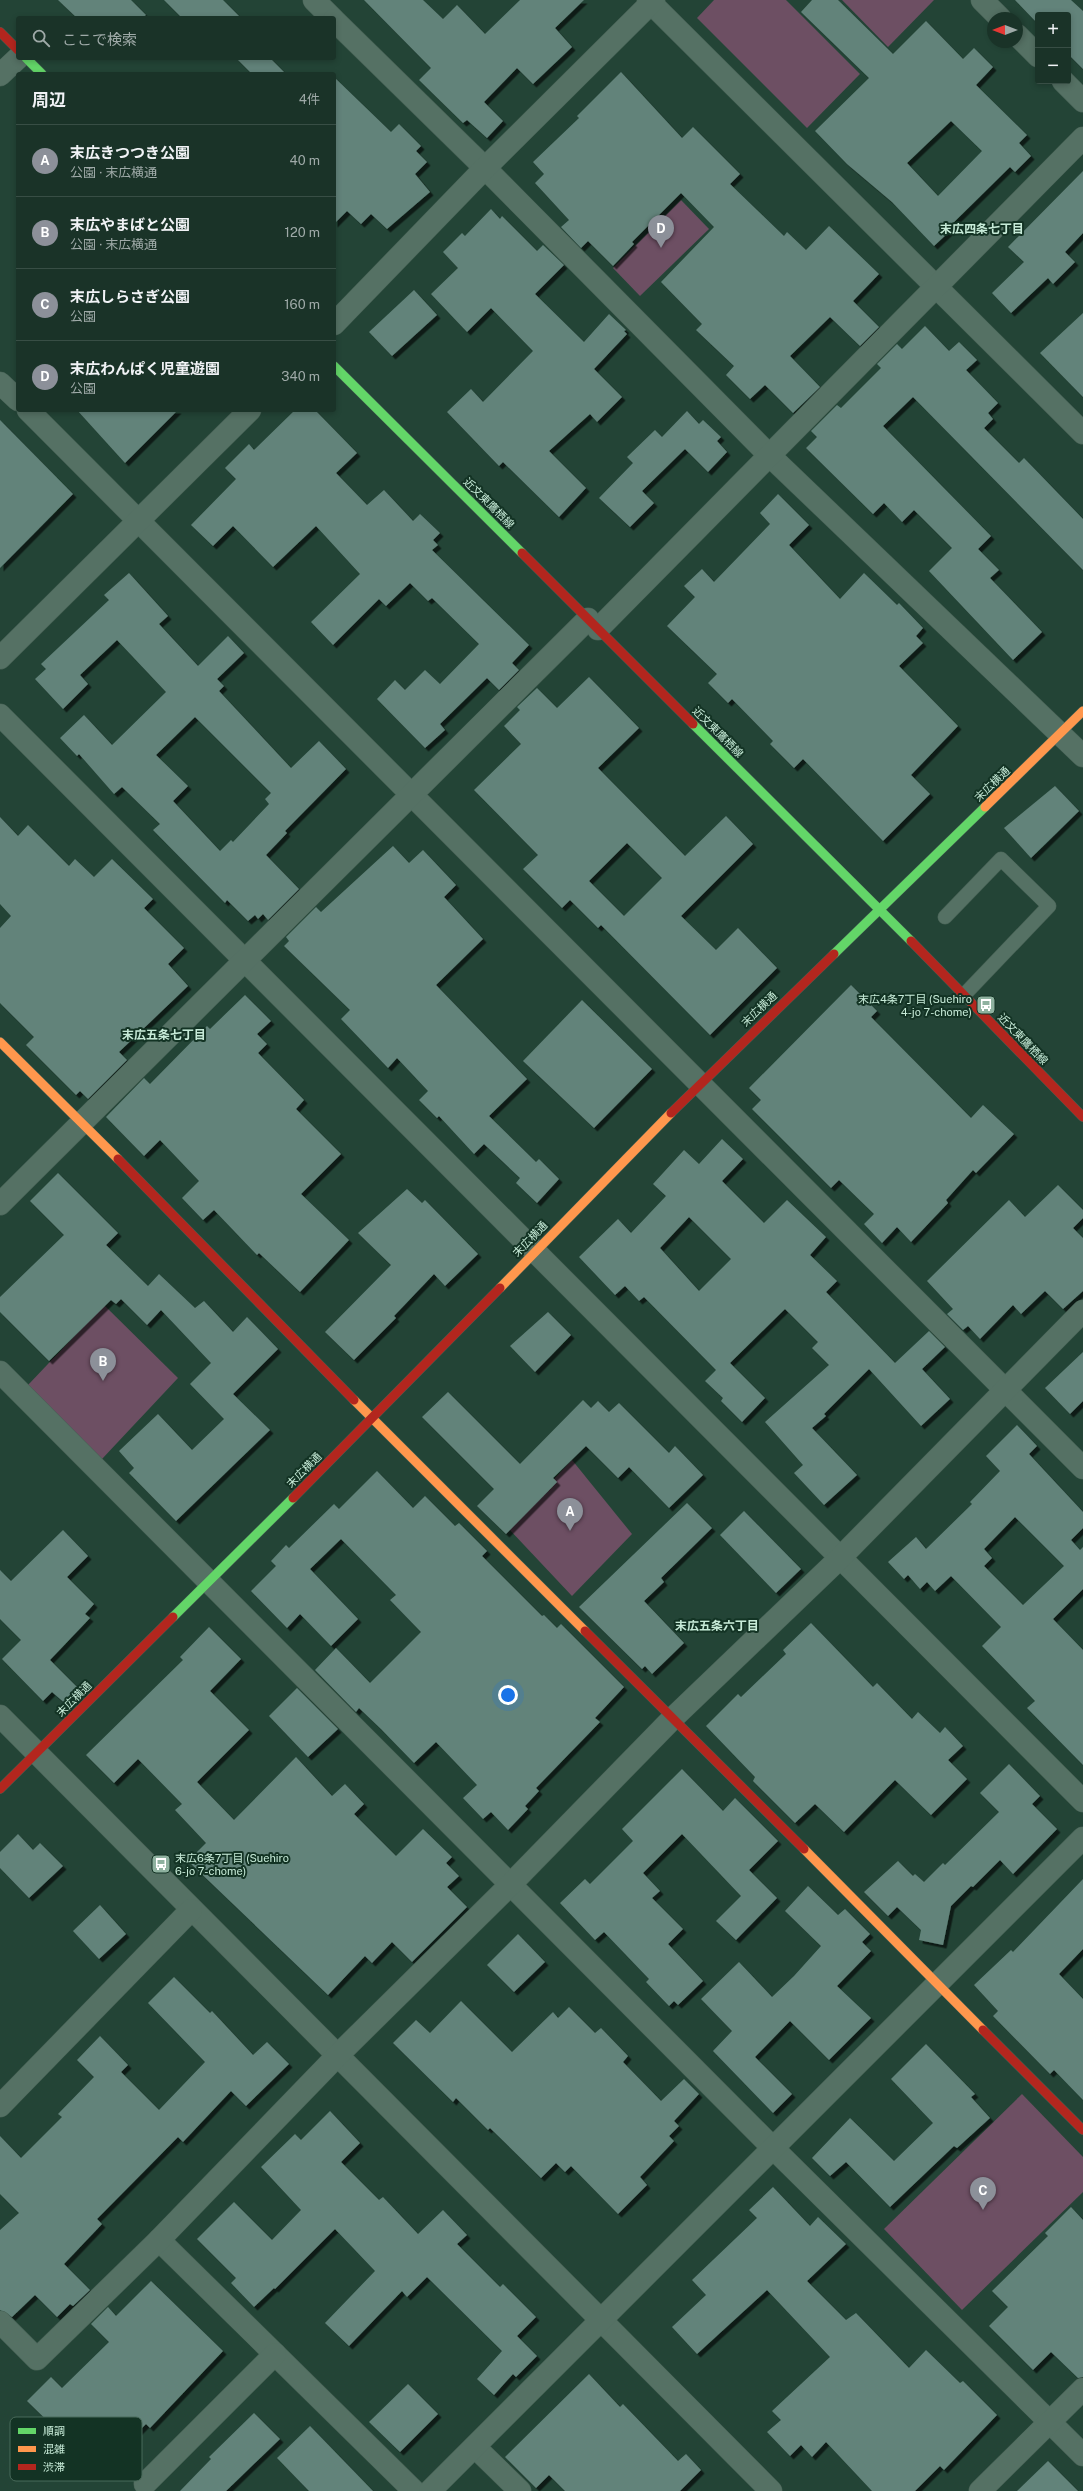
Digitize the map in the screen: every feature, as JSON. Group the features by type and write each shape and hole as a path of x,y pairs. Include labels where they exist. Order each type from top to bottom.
{"street":[{"path":"314,0 330,16"},
{"path":"982,0 994,12"},
{"path":"336,322 485,168 651,1 1083,433"},
{"path":"336,22 485,168 768,454 1083,756"},
{"path":"0,32 16,48"},
{"path":"1023,41 1035,53"},
{"path":"0,75 16,60"},
{"path":"28,60 40,72"},
{"path":"1066,84 1083,101"},
{"path":"0,1204 83,1123 244,959 412,794 593,624 768,454 1083,138"},
{"name":"近文東鷹栖線","path":"336,368 880,910 1083,1118"},
{"path":"0,382 16,398"},
{"path":"30,412 412,794 699,1085 1083,1468"},
{"path":"0,658 140,521 248,412"},
{"name":"末広横通","path":"0,1789 372,1419 699,1085 1083,711"},
{"path":"0,715 244,959 534,1253 1083,1801"},
{"path":"0,1042 83,1123 372,1419 673,1718 936,1984 1083,2130"},
{"path":"0,2322 37,2359 160,2240 337,2056 510,1885 673,1718 840,1557 1083,1311"},
{"path":"0,1372 510,1885 1083,2455"},
{"path":"0,1716 191,1910 603,2320 771,2491"},
{"path":"430,2491 476,2448 936,1984 1083,1838"},
{"path":"0,2106 191,1910"},
{"path":"160,2240 414,2491"},
{"path":"145,2484 275,2354"},
{"path":"980,2491 1083,2389"},
{"path":"476,2448 520,2491"}],"lane":[{"path":"944,917 1001,858 1050,906 964,995"}],"shaded area":[{"path":"714,0 786,0 860,74 807,128 697,18"},
{"path":"842,0 934,0 888,47"},
{"path":"681,200 709,229 640,296 613,268"},
{"path":"104,1305 178,1378 102,1459 28,1385"},
{"path":"572,1460 632,1534 572,1596 508,1528"},
{"path":"1022,2094 1083,2157 1083,2192 962,2310 884,2229"}],"building":[{"path":"58,0 131,0 146,15 145,16 75,16"},
{"path":"164,0 223,0 239,16 180,16"},
{"path":"364,0 423,0 443,19 457,5 485,34 520,0 584,0 555,28 572,47 533,84 517,68 484,102 503,121 487,138 467,120 463,123 419,80 431,68"},
{"path":"812,0 838,0 893,54 926,21 963,59 974,48 993,67 976,85 1027,135 1019,143 1031,156 1015,172 1010,167 948,228 950,231 934,246 892,202 847,164 815,131 869,78 801,12","holes":["951,121 982,151 938,196 907,163"]},
{"path":"1015,0 1071,0 1083,11 1083,69 1071,57 1071,12 1035,12 1035,21"},
{"path":"238,60 272,60 284,72 250,72"},
{"path":"621,72 682,138 693,127 740,174 730,184 784,236 787,232 806,250 829,226 879,274 853,301 879,327 860,346 830,317 790,356 820,387 793,413 765,385 750,399 726,375 734,366 696,330 702,324 661,282 714,227 681,193 632,242 634,244 613,266 588,241 581,248 561,227 569,220 535,183 544,174 533,162 579,118 577,116"},
{"path":"336,79 391,132 399,124 421,146 416,151 427,162 415,174 430,192 387,229 371,214 361,224 347,211 336,222"},
{"path":"1083,171 1083,233 1065,252 1075,262 1053,284 1048,278 1011,313 992,293 1024,262 1008,247"},
{"path":"491,209 500,219 502,216 537,251 543,245 564,265 535,294 584,342 609,314 626,330 624,331 627,334 594,369 622,397 597,422 590,414 549,451 586,488 559,517 503,462 499,466 447,412 471,389 483,402 533,351 491,308 467,332 431,294 458,268 443,252 462,233 465,236"},
{"path":"414,290 437,315 392,356 369,332"},
{"path":"1083,313 1083,397 1040,353"},
{"path":"925,326 949,351 959,342 977,360 966,370 998,403 988,413 993,419 984,428 1019,463 1024,458 1083,519 1083,570 913,397 883,426 991,536 978,549 999,570 990,578 1042,632 1013,660 929,571 952,548 914,510 902,522 884,503 873,514 806,448 817,437 811,431 837,405 841,408 881,368 877,364 897,344 902,349"},
{"path":"687,411 699,424 703,420 721,437 717,441 727,452 708,472 685,449 642,491 654,503 630,527 599,498 633,463 627,457 655,430 662,437"},
{"path":"79,412 176,412 125,463"},
{"path":"293,412 317,412 357,453 336,473 367,505 384,490 413,521 420,514 440,533 433,540 438,545 432,550 529,645 512,663 519,670 499,690 487,678 440,724 445,730 425,748 377,699 395,680 405,690 425,670 440,684 479,644 432,598 428,601 410,583 386,606 379,599 333,645 311,622 360,574 316,526 273,567 233,526 213,546 191,525 236,479 225,468 249,444 254,450"},
{"path":"0,420 73,494 0,568"},
{"path":"778,494 809,525 789,545 840,599 864,573 897,605 899,603 923,628 916,636 923,643 899,666 958,726 911,775 930,794 883,841 803,759 794,768 770,744 773,741 732,699 728,703 708,683 717,674 667,626 695,597 684,586 702,569 714,582 770,524 760,513"},
{"path":"129,573 168,616 159,624 198,666 228,636 244,653 217,679 224,686 219,691 291,768 319,741 346,769 285,831 287,833 266,855 299,889 268,920 263,914 258,919 255,915 248,921 227,900 225,903 153,830 160,824 122,787 114,794 79,754 77,756 60,738 84,715 112,745 166,692 117,640 80,675 88,684 63,709 35,679 46,669 41,664 109,600 104,595","holes":["195,717 271,793 265,799 269,804 233,842 231,840 220,851 173,801 188,786 156,755"]},
{"path":"589,677 639,728 598,768 685,856 726,816 753,844 681,916 716,950 738,928 777,968 710,1035 601,925 598,928 570,900 562,908 523,869 538,855 474,790 521,744 504,726 520,710 517,707 537,688 557,708","holes":["627,843 662,878 624,916 589,881"]},
{"path":"1055,786 1079,811 1031,858 1004,828"},
{"path":"0,817 18,836 28,825 69,866 75,859 94,877 112,859 153,899 144,908 184,948 168,964 188,986 119,1052 127,1060 88,1099 80,1091 76,1095 26,1045 34,1037 0,1003 0,928 11,916 0,904"},
{"path":"393,846 409,863 423,850 456,885 444,897 483,939 436,985 527,1079 489,1116 536,1162 539,1159 559,1179 537,1203 516,1183 520,1178 484,1144 474,1154 439,1116 437,1118 419,1100 428,1091 397,1058 388,1068 341,1019 350,1010 284,946 289,941 286,937 316,907 321,912"},
{"path":"851,985 877,1011 871,1017 971,1118 983,1105 1014,1134 976,1173 973,1170 946,1200 948,1203 911,1242 897,1227 882,1243 864,1224 874,1214 839,1180 831,1188 752,1109 761,1100 749,1088"},
{"path":"245,995 271,1021 257,1034 267,1044 258,1053 304,1100 296,1109 341,1154 301,1194 349,1240 300,1292 259,1253 257,1255 214,1210 203,1220 182,1198 199,1181 160,1140 144,1156 106,1117 144,1078 150,1084 207,1026 210,1029"},
{"path":"582,1000 652,1069 594,1128 523,1061"},
{"path":"722,1139 743,1159 722,1181 764,1223 787,1200 826,1237 810,1255 837,1281 826,1292 895,1363 929,1331 945,1347 922,1369 950,1399 921,1426 869,1369 824,1414 826,1416 812,1428 857,1475 824,1505 794,1473 803,1465 765,1422 829,1365 812,1348 818,1342 785,1309 730,1363 765,1398 742,1422 721,1401 723,1398 705,1381 716,1370 644,1297 639,1301 625,1286 615,1295 579,1257 618,1219 631,1233 666,1196 653,1184 684,1150 699,1164","holes":["689,1217 731,1259 699,1291 660,1248"]},
{"path":"58,1173 118,1233 106,1245 148,1286 159,1274 195,1308 204,1301 233,1332 247,1317 278,1349 233,1394 270,1430 176,1521 129,1473 134,1468 119,1451 158,1414 192,1450 224,1419 190,1384 211,1363 161,1310 147,1325 121,1299 116,1304 111,1300 49,1361 0,1312 0,1297 64,1235 30,1201"},
{"path":"1058,1185 1083,1210 1083,1218 1073,1228 1083,1238 1083,1291 1063,1309 1045,1291 1021,1314 1013,1305 980,1339 968,1326 963,1330 947,1314 953,1309 927,1281 1009,1200 1025,1217"},
{"path":"407,1189 422,1203 425,1200 478,1254 445,1286 434,1274 394,1316 396,1318 354,1360 325,1332 391,1265 358,1233"},
{"path":"548,1312 571,1335 535,1372 510,1346"},
{"path":"1083,1352 1083,1401 1070,1414 1045,1388"},
{"path":"448,1392 520,1464 583,1400 591,1408 598,1401 609,1412 619,1403 669,1453 675,1446 703,1475 669,1508 629,1467 618,1478 586,1446 553,1478 557,1482 506,1534 477,1506 494,1489 422,1417"},
{"path":"1017,1425 1037,1446 1029,1454 1083,1512 1083,1528 1071,1540 1080,1550 1083,1547 1083,1589 1053,1619 1083,1650 1083,1765 1027,1708 1035,1701 982,1646 1001,1627 951,1576 935,1591 927,1582 920,1589 908,1575 904,1579 888,1562 916,1537 926,1549 972,1504 970,1502 1000,1471 986,1456","holes":["1015,1517 1064,1566 1023,1605 984,1566 992,1558 984,1549"]},
{"path":"377,1471 413,1508 425,1496 455,1526 459,1523 487,1551 482,1556 542,1616 544,1615 557,1628 561,1624 624,1687 595,1718 600,1722 536,1788 539,1791 525,1806 528,1809 508,1830 491,1812 483,1819 463,1798 477,1785 436,1742 414,1763 359,1708 356,1712 315,1670 336,1648 370,1683 421,1632 390,1600 396,1595 341,1539 310,1569 358,1619 331,1646 300,1614 287,1628 251,1591 276,1566 271,1561 286,1545 289,1548 334,1504 339,1509"},
{"path":"687,1503 712,1528 661,1578 664,1582 644,1601 684,1643 652,1674 645,1666 642,1669 579,1607"},
{"path":"744,1511 801,1569 776,1593 720,1535"},
{"path":"63,1530 88,1556 67,1577 94,1604 85,1614 90,1618 50,1660 81,1691 67,1705 52,1692 43,1701 2,1659 21,1640 0,1619 0,1570 11,1581"},
{"path":"811,1623 873,1687 877,1683 912,1719 918,1712 940,1733 945,1727 963,1746 948,1760 967,1779 931,1815 895,1780 844,1832 815,1804 795,1823 753,1781 755,1777 706,1726 738,1694 741,1697 786,1654 783,1650"},
{"path":"209,1627 241,1659 210,1691 249,1730 197,1782 234,1820 296,1757 332,1796 345,1784 364,1804 354,1814 396,1856 423,1829 452,1857 446,1863 459,1876 447,1887 467,1907 412,1962 392,1942 372,1963 365,1956 328,1995 188,1861 206,1843 175,1810 182,1804 138,1759 114,1783 86,1755 183,1660 180,1657"},
{"path":"297,1688 338,1729 308,1757 269,1716"},
{"path":"1009,1764 1040,1796 1032,1804 1057,1829 1013,1874 1000,1860 973,1887 971,1886 951,1906 943,1945 919,1940 921,1930 897,1907 888,1916 864,1892 898,1861 913,1876 915,1874 924,1882 943,1863 945,1865 999,1812 980,1793"},
{"path":"682,1769 723,1811 735,1798 778,1841 749,1870 777,1898 736,1940 716,1921 741,1896 682,1834 643,1873 660,1891 652,1898 683,1929 668,1944 703,1981 678,2005 674,2001 669,2006 646,1982 649,1979 604,1932 595,1940 560,1903 585,1879 590,1884 633,1841 622,1829"},
{"path":"18,1834 33,1850 40,1843 63,1866 29,1898 0,1868 0,1852"},
{"path":"1083,1879 1083,1949 1059,1974 1083,1999 1083,2100 1054,2070 1050,2074 993,2016 998,2011 974,1985 1011,1950 1013,1952"},
{"path":"808,1886 838,1915 845,1909 870,1934 862,1942 871,1951 837,1986 871,2018 829,2060 790,2021 755,2057 792,2094 773,2113 713,2051 732,2031 701,1999 739,1962 772,1997 794,1976 821,1946 785,1911"},
{"path":"100,1905 126,1934 99,1959 73,1931"},
{"path":"518,1934 545,1962 514,1992 487,1965"},
{"path":"174,1977 210,2013 212,2011 253,2055 267,2042 289,2064 246,2106 231,2091 183,2142 178,2137 97,2219 102,2224 64,2264 90,2290 73,2306 70,2304 57,2317 35,2295 12,2317 0,2310 0,2230 19,2213 0,2194 0,2136 21,2158 62,2117 58,2114 94,2077 77,2060 100,2036 128,2065 121,2072 159,2110 205,2062 148,2003"},
{"path":"461,2001 512,2052 553,2012 558,2018 569,2007 595,2033 601,2028 628,2056 623,2062 661,2101 684,2079 699,2094 674,2121 679,2126 669,2136 674,2141 640,2177 647,2185 618,2214 571,2166 565,2172 556,2163 541,2178 490,2128 488,2130 456,2098 453,2102 393,2043 416,2020 430,2033"},
{"path":"926,2044 975,2094 971,2097 990,2118 957,2148 954,2146 890,2207 846,2162 830,2176 812,2158 850,2118 894,2161 933,2123 891,2079"},
{"path":"330,2111 360,2143 341,2162 379,2200 383,2197 418,2234 443,2210 467,2235 457,2244 500,2287 503,2284 536,2317 517,2336 537,2356 516,2377 513,2374 494,2395 477,2379 502,2351 427,2277 407,2297 402,2291 349,2346 325,2323 375,2271 335,2229 275,2289 274,2288 254,2307 231,2283 236,2278 197,2239 234,2202 272,2240 301,2210 261,2167 295,2134 301,2140"},
{"path":"773,2187 810,2226 818,2217 846,2244 807,2281 846,2320 856,2313 909,2368 926,2350 960,2383 963,2381 997,2415 944,2470 940,2466 915,2491 872,2491 826,2442 812,2457 801,2445 790,2456 767,2432 781,2420 772,2411 830,2357 767,2290 697,2354 672,2327 706,2295 692,2280 757,2218 749,2210"},
{"path":"1071,2207 1083,2220 1083,2377 1078,2378 1051,2352 1033,2370 989,2326 1008,2307 992,2291 1048,2236 1045,2233"},
{"path":"151,2281 223,2351 150,2428 146,2424 142,2428 142,2417 43,2417 27,2401 51,2377 62,2388 109,2342 91,2324 108,2307 116,2316"},
{"path":"589,2374 620,2407 623,2404 678,2461 686,2454 701,2470 680,2491 565,2491 549,2475 536,2488 505,2457"},
{"path":"408,2384 438,2414 400,2452 369,2422"},
{"path":"254,2413 280,2439 226,2491 180,2491 211,2459 209,2457"},
{"path":"310,2426 373,2491 309,2491 277,2458"},
{"path":"1048,2461 1078,2491 1017,2491"}],"traffic: fast":[{"path":"28,60 40,72"},
{"path":"336,368 522,553"},
{"path":"693,724 911,941"},
{"path":"834,954 985,807"},
{"path":"173,1617 293,1498"}],"traffic: slow":[{"path":"985,807 1083,711"},
{"path":"0,1042 118,1159"},
{"path":"500,1288 671,1113"},
{"path":"354,1400 585,1631"},
{"path":"804,1849 983,2030"}],"traffic: jam":[{"path":"0,32 16,48"},
{"path":"522,553 693,724"},
{"path":"911,941 1083,1117"},
{"path":"671,1113 834,954"},
{"path":"118,1159 354,1400"},
{"path":"293,1498 500,1288"},
{"path":"0,1789 173,1617"},
{"path":"585,1631 804,1849"},
{"path":"983,2030 1083,2130"}],"place":[{"name":"末広わんぱく児童遊園","path":"661,248"},
{"name":"末広4条7丁目 (Suehiro 4-jo 7-chome)","path":"986,1005"},
{"name":"末広やまばと公園","path":"103,1381"},
{"name":"末広きつつき公園","path":"570,1531"},
{"name":"末広6条7丁目 (Suehiro 6-jo 7-chome)","path":"161,1864"},
{"name":"末広しらさぎ公園","path":"983,2210"}],"district":[{"name":"末広四条七丁目","path":"982,229"},
{"name":"末広五条七丁目","path":"164,1035"},
{"name":"末広五条六丁目","path":"717,1626"}]}
